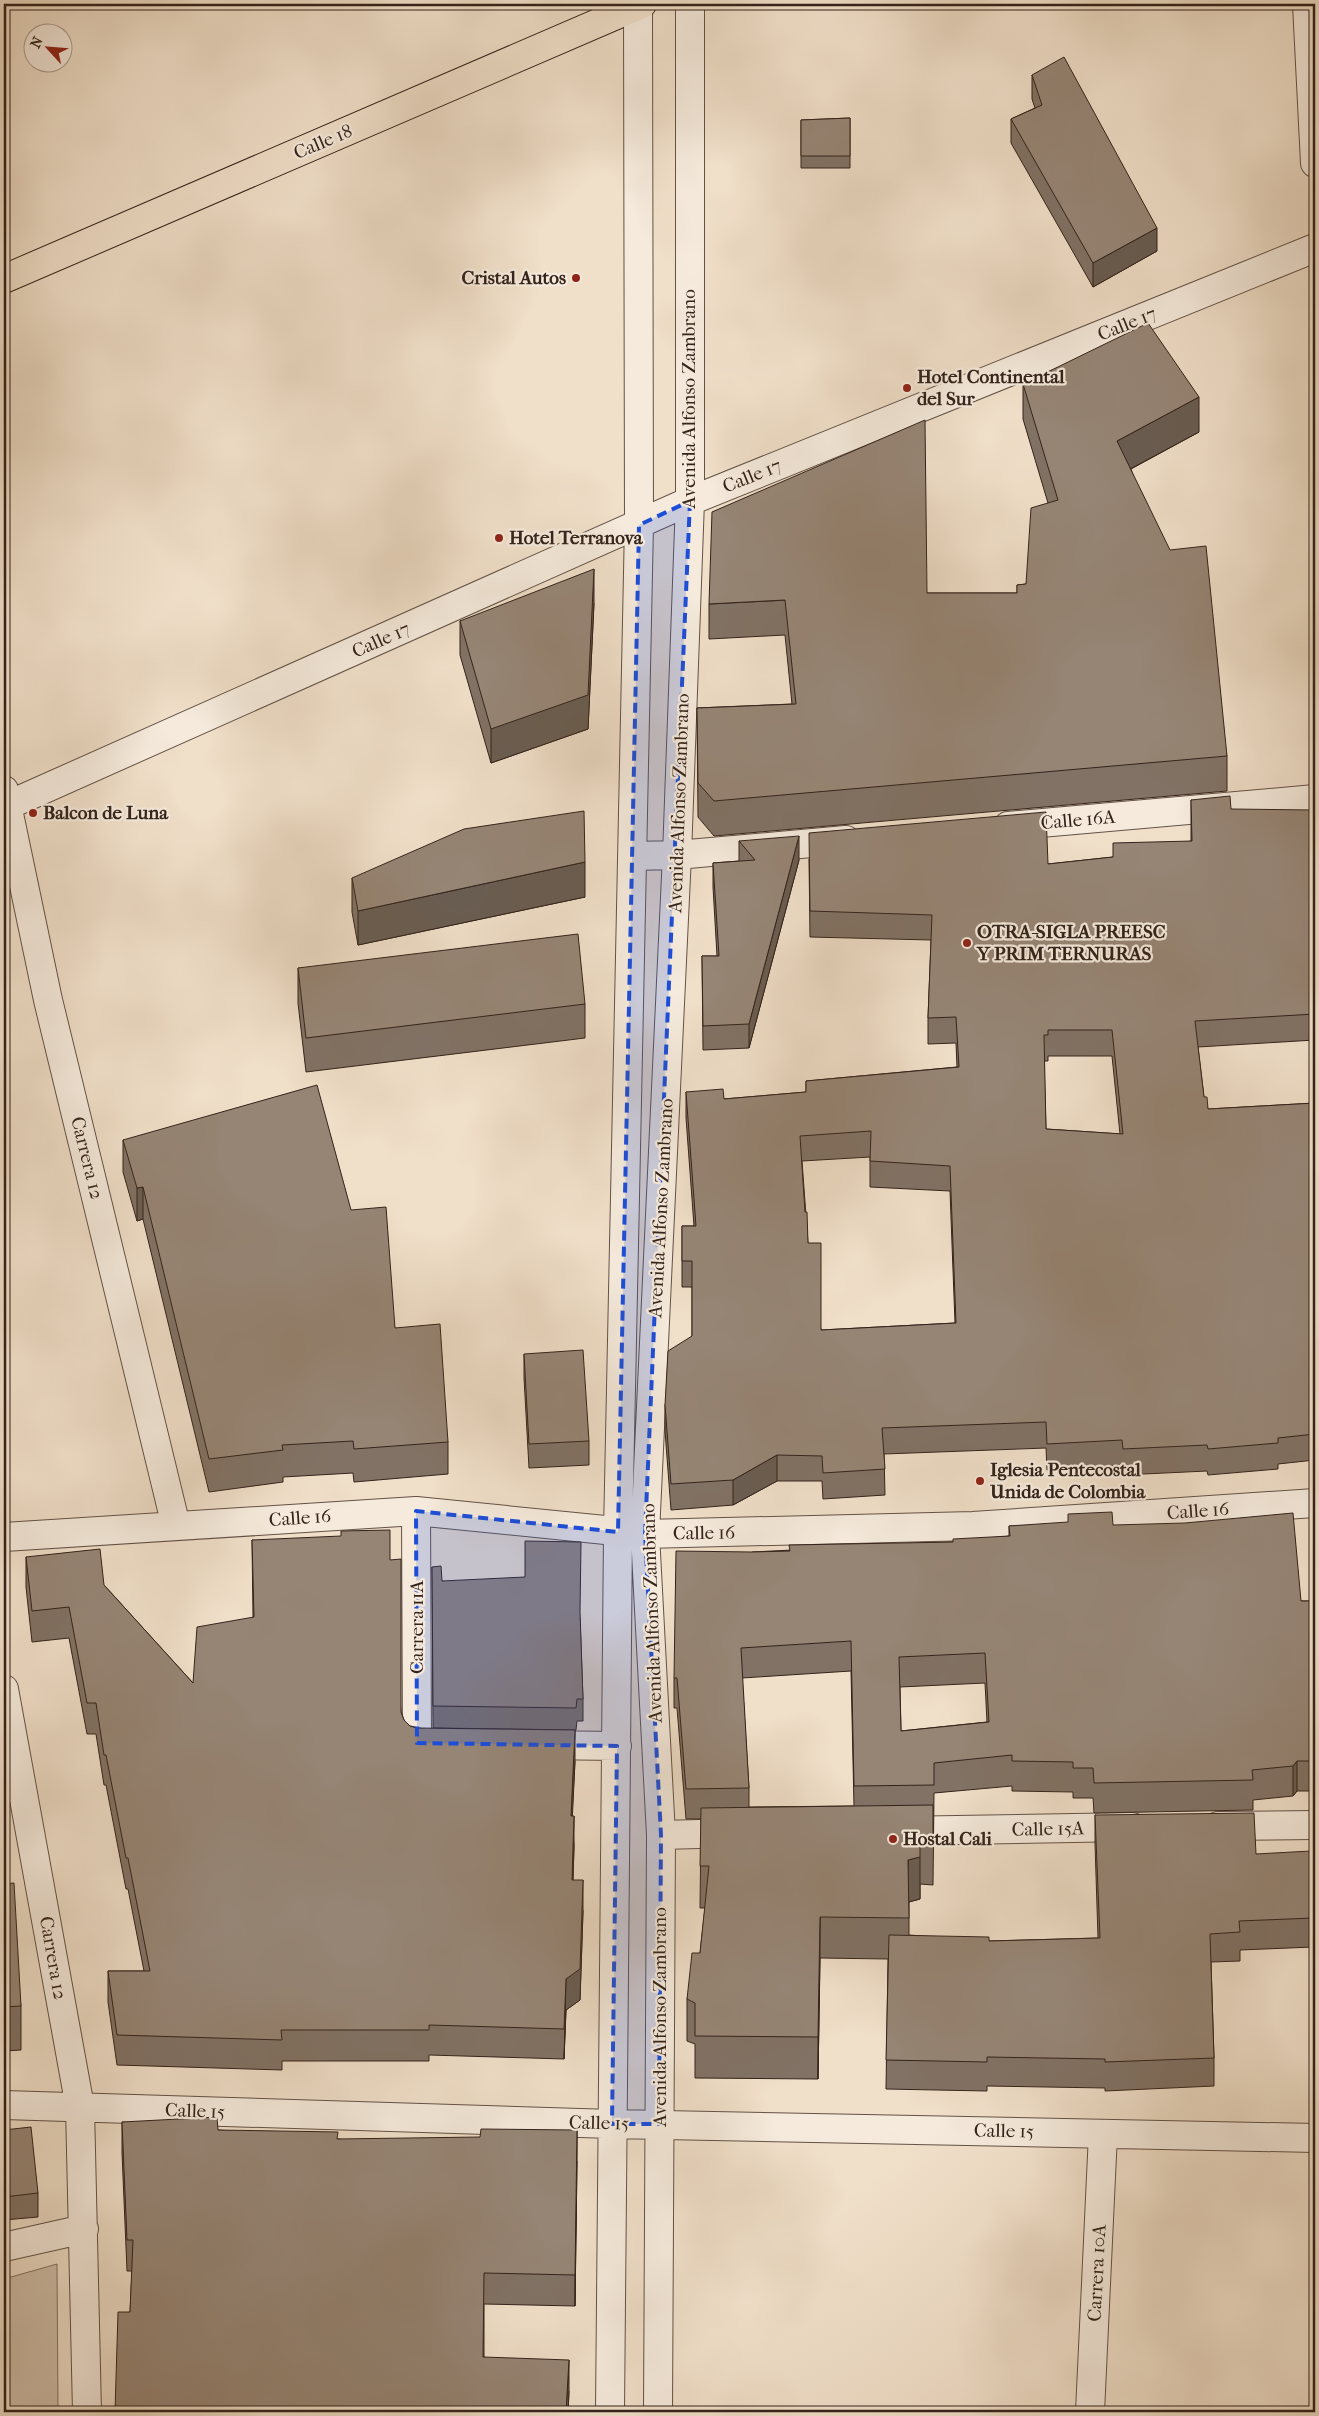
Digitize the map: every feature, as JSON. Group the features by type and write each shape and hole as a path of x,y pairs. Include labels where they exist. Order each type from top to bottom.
{"main road":[{"name":"Calle 18","path":"4,279 638,4"}],"street":[{"name":"Avenida Alfonso Zambrano","path":"610,2412 618,1532 639,525 638,4"},
{"name":"Avenida Alfonso Zambrano","path":"658,2412 661,1835 645,1534 677,855 690,501 690,4"},
{"path":"1307,4 1315,163"},
{"name":"Calle 17","path":"5,800 639,525 690,501 1315,248"},
{"name":"Calle 16A","path":"982,828 1315,799"},
{"name":"Carrera 12","path":"5,800 48,1000 176,1526"},
{"path":"632,856 677,855 874,838"},
{"name":"Calle 16","path":"4,1537 416,1511 645,1534 973,1526 1315,1503"},
{"name":"Carrera 11A","path":"416,1511 417,1743 467,1744"},
{"name":"Carrera 12","path":"4,1689 80,2107 87,2412"},
{"path":"517,1744 617,1746"},
{"path":"1196,1826 1315,1824"},
{"name":"Calle 15A","path":"869,1831 1157,1827"},
{"path":"661,1835 760,1833"},
{"name":"Calle 15","path":"4,2105 612,2124 1315,2138"},
{"name":"Carrera 10A","path":"1090,2412 1103,2134"},
{"path":"4,2247 84,2229"}],"highlighted area":[{"path":"690,501 645,1534 661,1835 659,2124 612,2124 617,1746 417,1743 416,1511 618,1532 639,525"}],"shaded area":[{"path":"57,2264 58,2412 4,2412 4,2279"}],"building":[{"path":"1064,57 1157,228 1093,263 1011,119 1042,105 1032,75"},
{"path":"850,118 850,156 801,156 801,120"},
{"path":"1148,323 1199,397 1117,441 1170,550 1206,546 1227,756 714,801 698,783 697,708 796,704 785,600 709,604 712,512 925,420 927,593 1017,593 1017,585 1026,584 1031,508 1058,500 1023,384"},
{"path":"594,569 588,695 491,729 460,621"},
{"path":"1230,796 1231,809 1313,810 1312,862 1315,862 1315,1014 1195,1021 1204,1097 1207,1097 1208,1109 1315,1103 1315,1434 1278,1438 1278,1443 1208,1449 1207,1445 1123,1449 1122,1440 1047,1444 1046,1422 882,1428 885,1469 823,1473 822,1456 777,1455 733,1480 671,1484 665,1405 668,1351 692,1336 692,1261 682,1261 682,1226 696,1226 686,1092 723,1089 724,1099 806,1092 806,1081 959,1067 956,1017 928,1018 932,915 810,911 809,833 1046,812 1048,864 1113,857 1113,843 1192,841 1191,800","holes":["1048,1030 1112,1030 1123,1134 1046,1129 1044,1035 1048,1035","871,1131 870,1161 950,1166 956,1323 821,1330 821,1243 808,1243 800,1136"]},
{"path":"584,811 585,862 358,911 352,878 464,829"},
{"path":"799,836 749,1024 703,1026 702,956 719,956 713,863 755,860 739,841"},
{"path":"578,934 585,1004 306,1038 298,968"},
{"path":"317,1085 351,1210 386,1207 395,1328 440,1324 448,1442 354,1449 353,1441 282,1445 283,1450 209,1459 143,1187 137,1188 123,1140"},
{"path":"583,1350 589,1441 529,1444 524,1354"},
{"path":"1112,1512 1113,1525 1185,1523 1293,1513 1301,1601 1315,1601 1315,1761 1297,1761 1293,1766 1252,1770 1253,1780 1094,1783 1093,1768 1073,1768 1073,1762 1012,1761 1012,1755 934,1763 934,1785 854,1786 851,1641 741,1648 749,1788 686,1789 677,1678 674,1678 676,1551 790,1551 789,1545 953,1542 953,1539 1010,1536 1009,1526 1068,1522 1068,1514","holes":["985,1653 989,1722 901,1731 899,1657"]},
{"path":"390,1530 390,1560 401,1559 401,1712 404,1720 410,1726 417,1728 575,1730 571,1816 574,1816 572,1880 583,1880 580,1969 566,1979 564,2029 429,2025 429,2030 281,2030 282,2040 117,2035 108,1971 150,1971 128,1858 126,1858 106,1755 104,1755 96,1703 87,1703 69,1607 32,1611 26,1557 100,1549 104,1585 193,1683 197,1627 254,1617 252,1540 341,1536 341,1531"},
{"path":"525,1541 581,1542 580,1612 583,1699 577,1699 576,1708 433,1706 432,1567 441,1566 442,1581 525,1577"},
{"path":"933,1805 933,1843 920,1842 920,1857 908,1860 909,1918 820,1917 818,2037 695,2036 695,2003 687,1999 692,1953 700,1953 709,1866 700,1866 701,1808"},
{"path":"1254,1813 1256,1854 1311,1851 1313,1918 1239,1921 1240,1932 1210,1934 1214,2058 1105,2062 1105,2059 987,2057 987,2062 886,2060 889,1935 989,1937 989,1941 1100,1938 1095,1815"},
{"path":"14,1883 21,2006 4,2007 4,1884"},
{"path":"217,2117 218,2130 338,2132 337,2139 480,2137 481,2129 577,2130 575,2275 484,2273 483,2357 569,2360 566,2412 115,2412 118,2312 130,2312 133,2240 127,2240 122,2122"},
{"path":"31,2127 38,2193 4,2197 4,2130"}],"place":[{"name":"Cristal Autos","path":"576,278"},
{"name":"Hotel Continental del Sur","path":"907,388"},
{"name":"Hotel Terranova","path":"499,538"},
{"name":"Balcon de Luna","path":"33,813"},
{"name":"OTRA-SIGLA PREESC Y PRIM TERNURAS","path":"967,943"},
{"name":"Iglesia Pentecostal Unida de Colombia","path":"980,1481"},
{"name":"Hostal Cali","path":"893,1839"}]}
